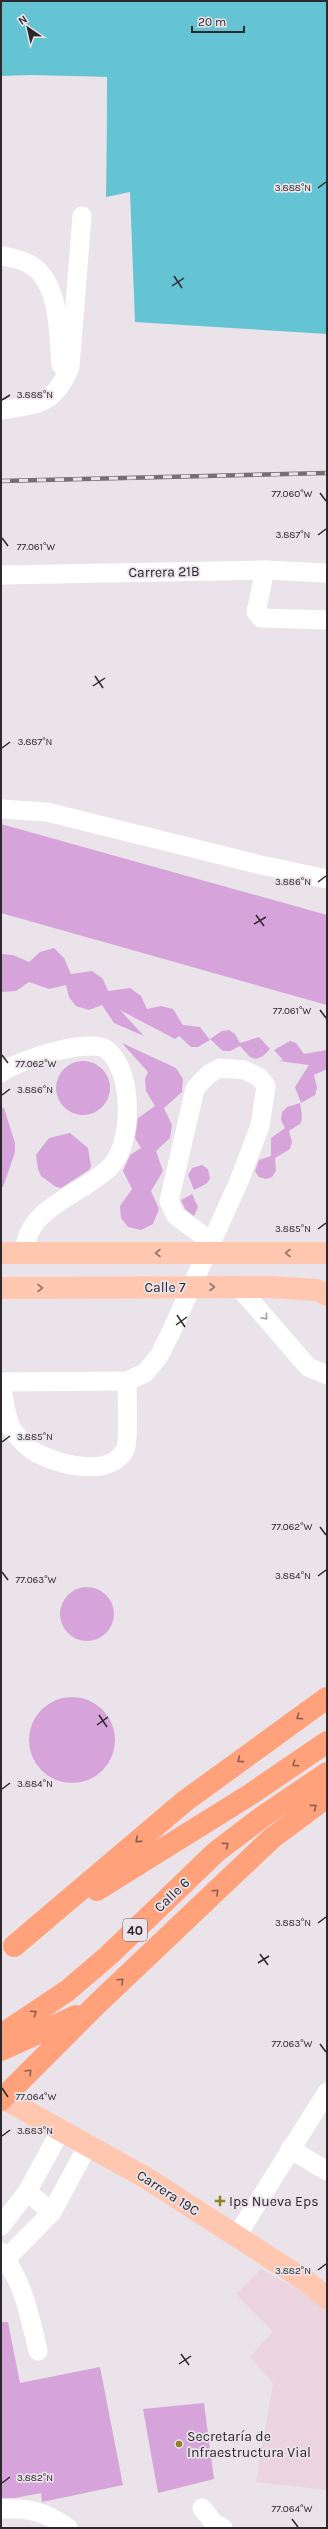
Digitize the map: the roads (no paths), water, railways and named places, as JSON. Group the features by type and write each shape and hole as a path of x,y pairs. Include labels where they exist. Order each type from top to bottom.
{"highway":[{"path":"7,1950 184,1801 327,1698"},
{"path":"7,1950 84,1898 251,1794 327,1742"},
{"name":"Calle 6","path":"1,2035 72,1986 108,1956 216,1852 262,1817 327,1773"},
{"path":"2,2099 96,2005 272,1838 327,1797"},
{"path":"1,2050 54,2028 96,2005"}],"main road":[{"path":"1,1253 210,1248 327,1253"},
{"name":"Calle 7","path":"1,1288 239,1287 317,1290 327,1296"},
{"name":"Carrera 19C","path":"2,2099 148,2178 236,2237 309,2283 327,2298"}],"street":[{"path":"1,410 49,399 62,386 70,367 82,216"},
{"path":"1,256 29,262 43,276 57,307 62,386"},
{"path":"265,570 256,612 257,616 261,618 327,620"},
{"name":"Carrera 21B","path":"1,575 265,570 327,573"},
{"path":"1,809 47,812 260,865 327,880"},
{"path":"1,1073 21,1061 76,1047 96,1046 107,1050 123,1072 128,1090 122,1143 112,1166 82,1189 58,1202 39,1219 25,1241 25,1253"},
{"path":"127,1380 126,1449 116,1462 105,1467 81,1467 40,1455 20,1439 10,1427 1,1382 127,1380 145,1373 159,1356 189,1287 210,1248 239,1181 260,1126 266,1086 259,1077 244,1070 220,1068 209,1074 196,1089 169,1201 176,1216 210,1248"},
{"path":"239,1287 308,1367 327,1375"},
{"path":"236,2237 327,2092"},
{"path":"1,2226 27,2192 61,2130"},
{"path":"38,2351 29,2308 17,2278 3,2258 52,2212 88,2145"},
{"path":"290,2149 327,2171"},
{"path":"27,2192 52,2212"},
{"path":"1,2509 27,2508 53,2517 68,2528"},
{"path":"202,2508 214,2523 223,2528"}],"water":[{"path":"1,1 327,1 327,334 135,322 130,192 106,197 107,77 1,76"}],"railway":[{"path":"1,481 327,473"}],"place":[{"name":"Ips Nueva Eps","path":"220,2201"},
{"name":"Secretaría de Infraestructura Vial","path":"179,2444"}]}
